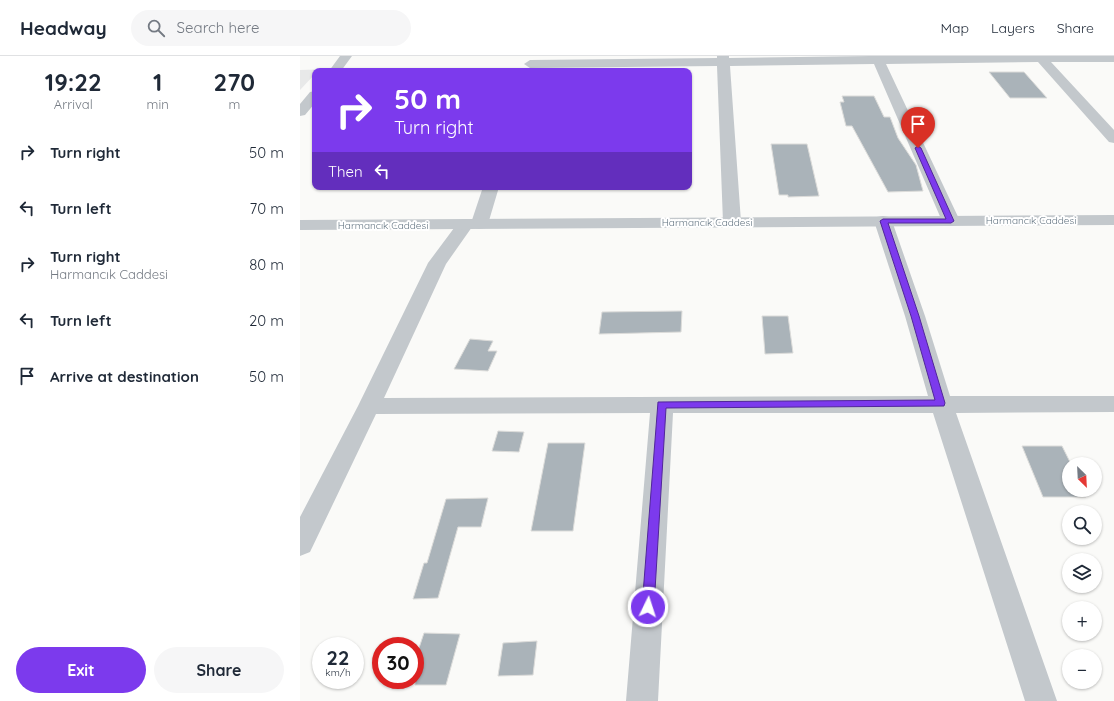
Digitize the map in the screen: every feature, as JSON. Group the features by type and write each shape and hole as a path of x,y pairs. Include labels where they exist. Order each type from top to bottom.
{"street":[{"path":"337,68 346,56"},
{"path":"1040,57 1114,139"},
{"path":"877,58 951,221"},
{"path":"530,64 723,59 1114,58"},
{"path":"723,59 732,222"},
{"path":"300,112 312,98"},
{"path":"300,544 369,406 437,263 473,224 490,190"},
{"name":"Harmancık Caddesi","path":"300,225 1114,220"},
{"path":"883,221 915,316 940,403 1027,665 1041,701"},
{"path":"369,406 940,403 1114,404"},
{"path":"642,701 662,405"}],"shaded area":[{"path":"300,70 312,70 312,77 300,90"}],"building":[{"path":"989,72 1024,72 1047,98 1010,98"},
{"path":"842,96 874,96 884,117 890,117 898,138 916,165 923,191 888,192 852,126 846,126 840,102 844,102"},
{"path":"771,144 807,144 819,196 788,197 788,195 779,195"},
{"path":"682,311 681,332 599,334 602,312"},
{"path":"762,316 788,316 793,353 765,354"},
{"path":"470,339 493,341 488,351 497,351 488,371 454,369"},
{"path":"498,431 524,432 519,452 492,451"},
{"path":"548,443 585,443 573,531 531,531"},
{"path":"1022,446 1062,446 1068,457 1062,457 1062,497 1043,497"},
{"path":"488,498 481,527 458,527 438,598 413,599 424,563 427,563 446,499"},
{"path":"424,633 460,634 446,685 424,685 424,637 423,637"},
{"path":"537,641 533,675 498,676 503,643"}],"route":[{"path":"648,607 662,405 940,403 915,316 883,221 951,221 918,148"}]}
